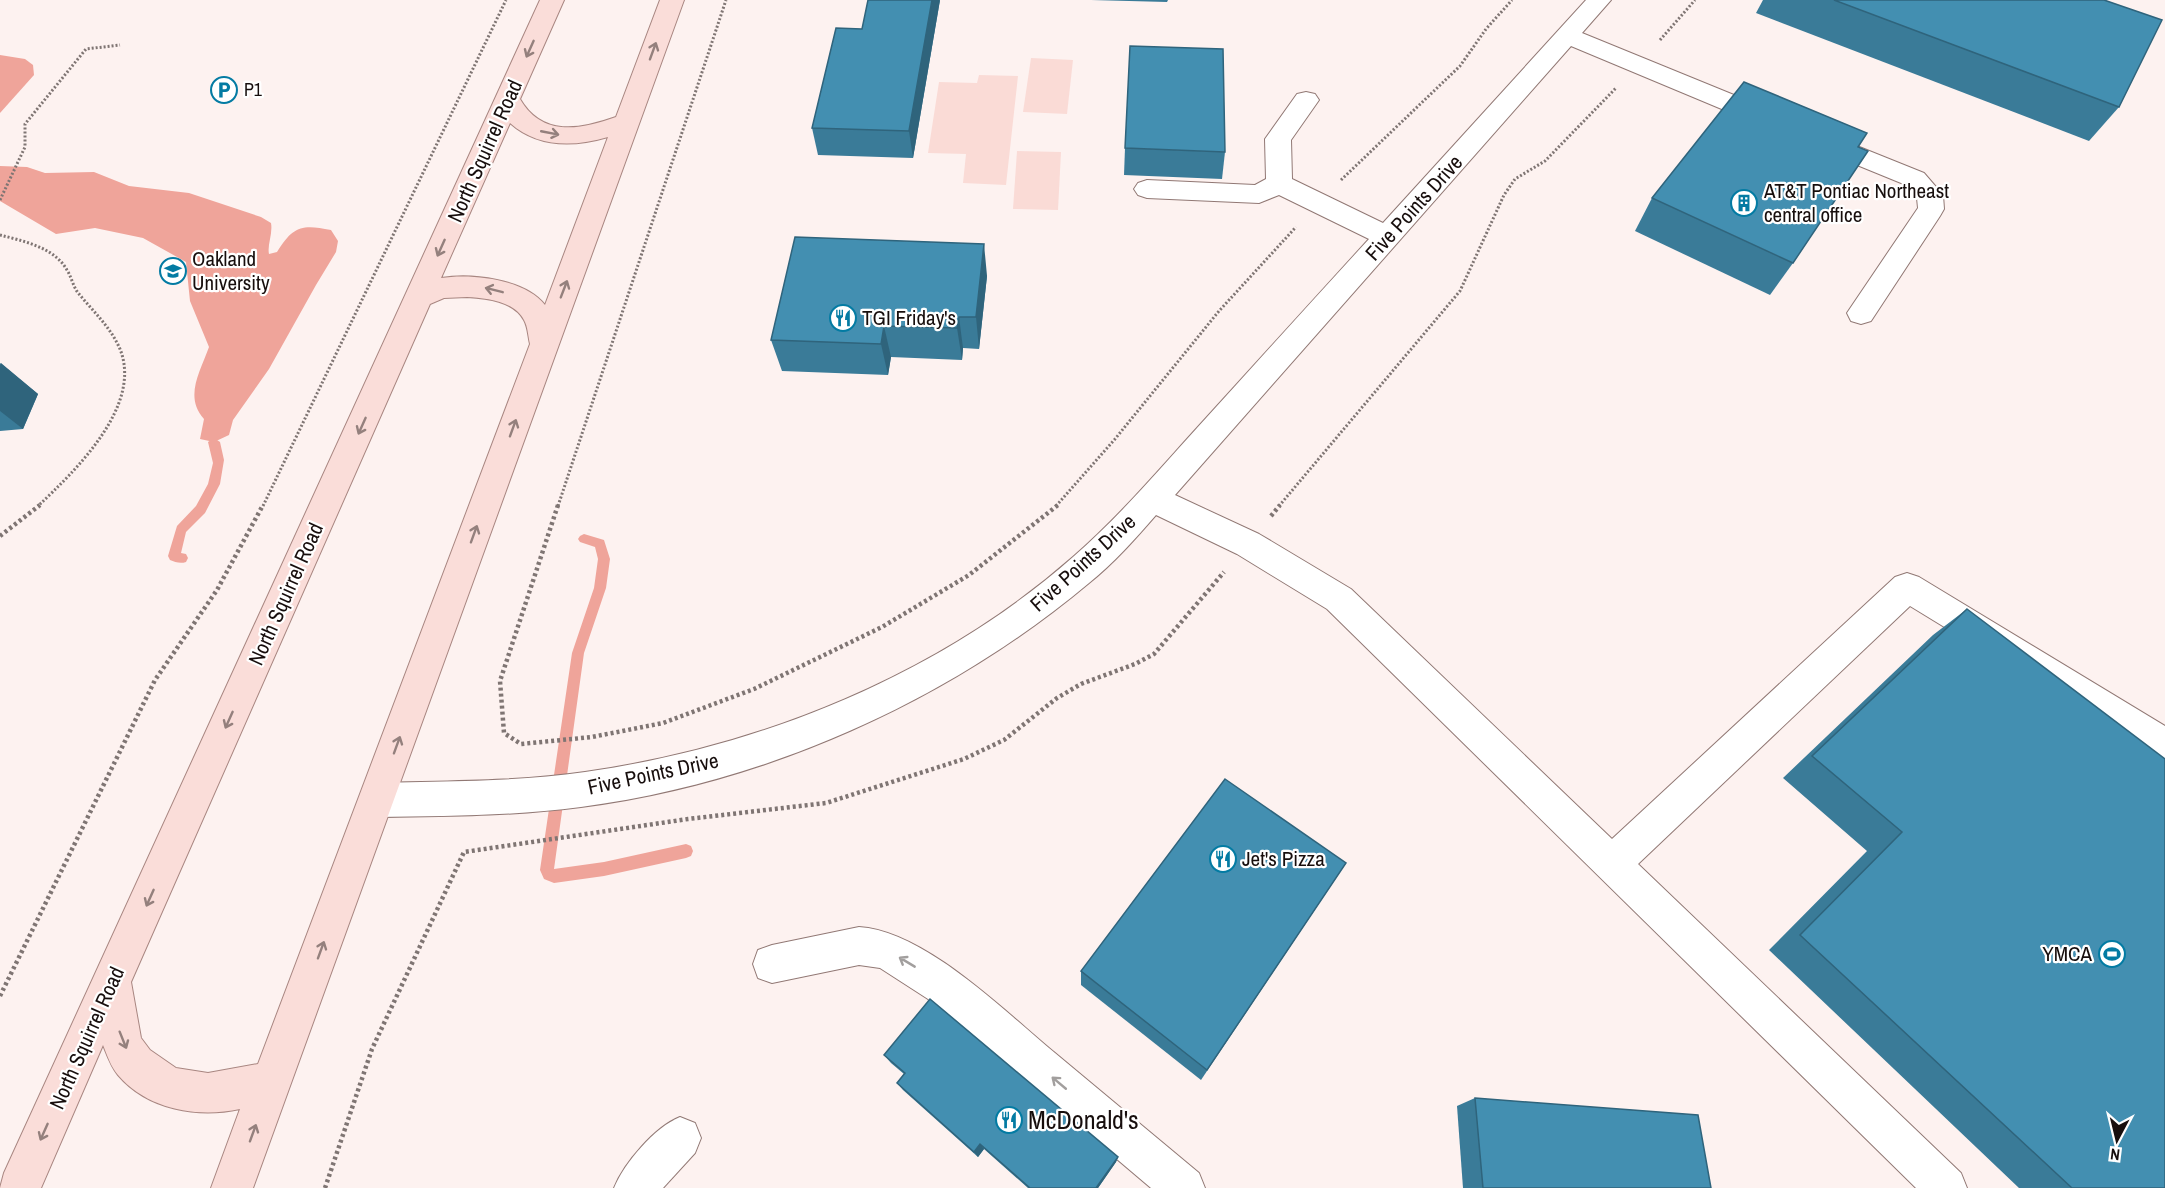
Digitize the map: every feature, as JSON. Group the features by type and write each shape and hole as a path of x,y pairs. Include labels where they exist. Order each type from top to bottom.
{"main road":[{"name":"North Squirrel Road","path":"19,1188 552,0"},
{"path":"232,1188 377,800 543,343 672,0"},
{"path":"508,99 514,114 526,126 544,133 567,136 586,135 608,130 627,122"},
{"path":"420,297 442,288 464,286 507,293 526,304 539,318 543,343"},
{"path":"111,983 117,1027 130,1059 155,1080 182,1092 210,1094 239,1091 273,1079"}],"street":[{"name":"Five Points Drive","path":"377,800 498,797 611,785 713,764 821,727 878,702 926,677 1006,629 1080,571 1152,499 1599,0"},
{"path":"1567,36 1915,179 1930,195 1931,209 1861,313"},
{"path":"1279,183 1278,139 1306,100"},
{"path":"1279,183 1388,237"},
{"path":"1147,189 1259,194 1279,183"},
{"path":"1152,499 1248,544 1339,599 1946,1188"},
{"path":"1613,863 1907,587 2107,708 2165,746"},
{"path":"772,964 860,946 874,946 890,952 942,985 1150,1171 1184,1188"},
{"path":"635,1188 680,1138"}],"path":[{"path":"0,996 155,680 217,590 249,534 506,0"},
{"path":"726,0 500,681 504,733 521,744 592,737 663,723 754,689 882,627 969,575 1055,508 1115,439 1219,311 1349,171 1460,66 1486,29 1512,0"},
{"path":"325,1188 372,1049 464,852 670,821 826,803 964,759 1004,740 1057,698 1081,684 1135,664 1154,654 1460,291 1504,195 1515,179 1545,161 1638,65 1695,0"},
{"path":"0,200 26,147 25,124 86,49 120,45"},
{"path":"0,235 30,243 55,258 67,271 70,283 105,325 118,348 125,370 123,395 109,423 63,486 22,522 0,536"}],"shaded area":[{"path":"0,55 25,59 33,65 34,75 0,113"},
{"path":"1031,58 1073,60 1067,114 1023,112"},
{"path":"979,75 1018,76 1006,185 963,183 966,154 928,153 939,82 977,83"},
{"path":"1017,151 1061,152 1058,210 1013,209"},
{"path":"0,166 27,167 45,173 94,172 129,186 189,193 261,217 271,223 269,254 277,252 288,237 299,229 313,227 331,230 338,241 336,252 269,369 233,420 229,435 214,442 200,439 204,419 198,411 194,393 209,347 190,301 186,262 143,238 95,228 56,234 0,201"}],"building":[{"path":"868,0 932,0 909,131 812,128 836,28 862,29"},
{"path":"1834,0 2104,0 2162,20 2119,107"},
{"path":"1130,46 1223,49 1225,152 1125,148"},
{"name":"AT&T Pontiac Northeast central office","path":"1744,82 1867,133 1858,147 1868,151 1793,263 1652,198"},
{"path":"795,237 984,244 976,317 959,317 957,328 884,326 881,344 771,340"},
{"path":"1967,609 2165,759 2165,1188 2072,1188 1800,935 1902,832 1812,756"},
{"path":"1225,779 1346,863 1207,1070 1081,971"},
{"name":"McDonald's","path":"930,999 1118,1157 1096,1188 1030,1188 980,1144 974,1152 897,1083 905,1073 884,1055"},
{"path":"1475,1098 1698,1115 1711,1188 1483,1188"}],"waterway":[{"path":"182,558 174,556 181,529 201,510 217,475 218,460 214,442"},
{"path":"584,539 600,543 604,559 600,588 578,653 547,870 554,876 604,869 686,851"}],"place":[{"name":"P1","path":"224,90"},
{"name":"AT&T Pontiac Northeast central office","path":"1744,203"},
{"name":"Oakland University","path":"173,271"},
{"name":"TGI Friday's","path":"843,318"},
{"name":"Jet's Pizza","path":"1223,859"},
{"name":"YMCA","path":"2112,954"},
{"name":"McDonald's","path":"1009,1120"}]}
